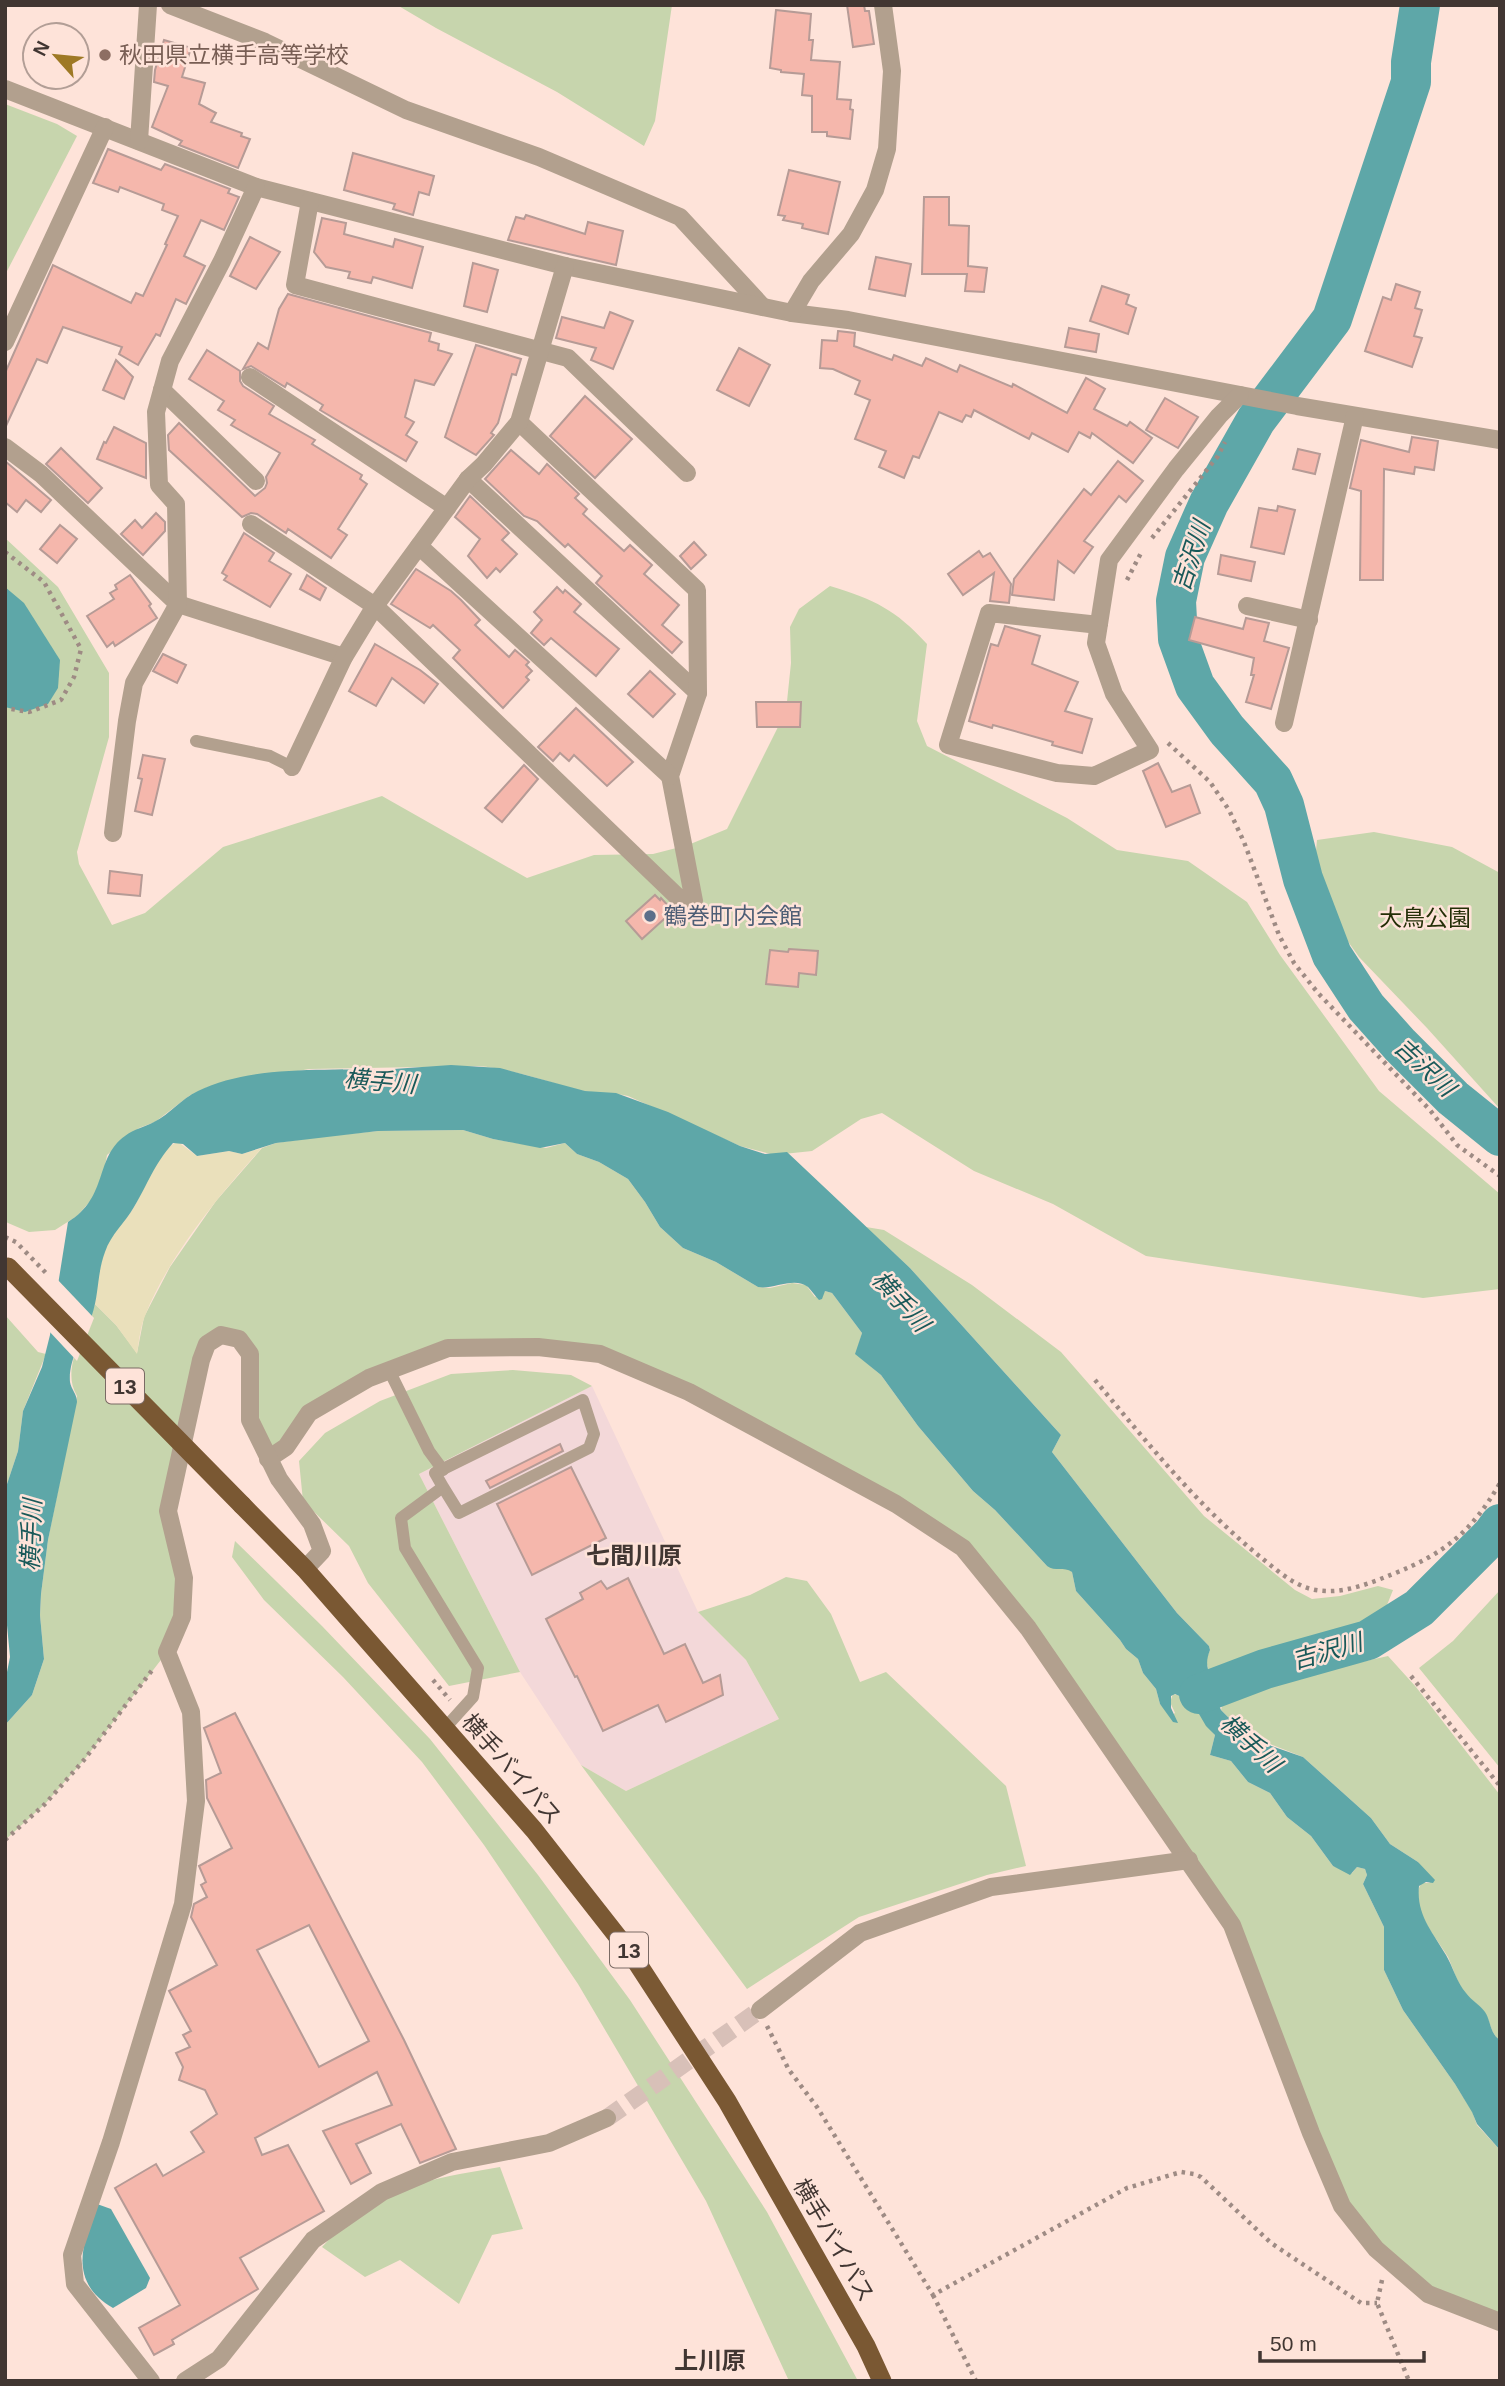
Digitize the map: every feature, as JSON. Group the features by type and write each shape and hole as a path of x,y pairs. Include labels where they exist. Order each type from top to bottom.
{"highway":[{"name":"横手バイパス","path":"6,1266 305,1569 534,1830 632,1955 727,2101 866,2346 882,2381"}],"street":[{"path":"139,141 148,5"},
{"path":"170,5 265,41 406,110 539,157 680,217 763,307"},
{"path":"792,313 811,281 851,234 878,180 887,149 892,71 883,5"},
{"path":"5,89 256,187 565,266 792,313 862,323 1297,406 1500,440"},
{"path":"5,342 105,127"},
{"path":"113,834 134,683 178,604 176,504 159,485 156,412 170,361 222,261 256,187"},
{"path":"310,201 295,285 568,358 687,473"},
{"path":"292,767 344,657 375,606 468,479 519,422 565,266"},
{"path":"250,377 447,509"},
{"path":"162,390 256,481"},
{"path":"1099,625 989,613 948,745 1057,773 1094,776 1150,750 1114,694 1096,643 1099,625 1109,560 1176,469 1219,416 1240,395"},
{"path":"1284,723 1355,416"},
{"path":"251,524 375,606 685,904 694,901 670,776 698,693 697,590 519,422"},
{"path":"5,447 41,474 178,604 344,657"},
{"path":"468,479 698,693"},
{"path":"419,546 670,776"},
{"path":"1247,606 1309,620"},
{"path":"151,2381 75,2284 72,2255 111,2142 183,1904 196,1801 191,1712 167,1652 182,1618 184,1578 168,1511 201,1360 207,1344 221,1335 239,1339 250,1354 250,1420 279,1479 312,1524 322,1551 305,1569"},
{"path":"268,1459 286,1447 309,1413 369,1378 448,1348 538,1347 600,1354 688,1392 896,1504 963,1548 1027,1628 1232,1925 1311,2133 1342,2206 1376,2249 1428,2294 1500,2322"},
{"path":"760,2010 860,1933 952,1900 991,1887 1189,1860"},
{"path":"185,2381 219,2359 313,2240 382,2192 452,2162 549,2143 607,2118"}],"lane":[{"path":"196,741 270,757 292,767"},
{"path":"389,1370 429,1451 443,1470"},
{"path":"583,1400 594,1434 589,1448 459,1513 443,1487 435,1473 583,1400"},
{"path":"443,1487 401,1518 405,1548 478,1668 473,1697 445,1728"}],"path":[{"path":"1124,591 1127,579 1143,550 1218,456 1228,437"},
{"path":"5,552 44,582 81,649 75,677 61,701 29,712 5,708"},
{"path":"1165,741 1210,782 1228,810 1244,842 1279,935 1294,962 1318,993 1430,1110 1457,1145 1500,1176"},
{"path":"5,1237 16,1242 36,1262"},
{"path":"1095,1380 1204,1506 1277,1570 1309,1588 1334,1590 1367,1584 1437,1555 1485,1509 1500,1483"},
{"path":"5,1840 45,1804 85,1760 167,1652"},
{"path":"1412,1676 1500,1786"},
{"path":"760,2010 789,2070 817,2107 933,2295 976,2381"},
{"path":"933,2295 1127,2188 1181,2172 1201,2177 1271,2243 1326,2282 1361,2302 1377,2303"},
{"path":"1387,2259 1377,2303 1409,2381"}],"shaded area":[{"path":"592,1386 698,1612 746,1660 779,1719 626,1791 581,1765 520,1672 419,1474"}],"green space":[{"path":"397,5 672,5 655,121 644,146 557,92"},
{"path":"5,104 57,124 77,136 5,275"},
{"path":"5,538 58,587 109,673 109,737 77,852 79,864 112,925 145,913 223,847 382,796 527,878 594,855 653,854 688,845 727,829 786,711 791,663 790,627 799,609 830,586 872,601 905,622 927,644 917,721 927,746 1067,818 1117,850 1188,861 1247,902 1280,955 1379,1091 1500,1194 1500,1289 1423,1298 1146,1256 1053,1204 974,1171 882,1113 861,1119 812,1151 774,1155 740,1146 628,1096 585,1091 478,1066 309,1069 208,1087 189,1096 155,1122 139,1128 107,1155 104,1171 93,1198 77,1216 55,1230 29,1232 8,1223 5,1221"},
{"name":"大鳥公園","path":"1374,832 1452,847 1500,873 1500,1109 1359,957 1327,912 1314,872 1317,840"},
{"path":"463,1130 493,1139 546,1148 565,1143 577,1154 599,1162 628,1179 660,1227 683,1248 716,1262 758,1287 770,1288 792,1283 806,1285 815,1297 825,1291 832,1293 862,1333 856,1354 881,1375 918,1426 973,1491 995,1510 1047,1566 1069,1569 1072,1572 1076,1591 1126,1649 1138,1659 1143,1673 1156,1689 1160,1704 1171,1716 1175,1713 1170,1702 1173,1694 1187,1700 1215,1735 1210,1755 1231,1761 1248,1782 1270,1793 1287,1817 1311,1836 1333,1866 1352,1873 1357,1867 1365,1869 1367,1875 1363,1884 1384,1927 1384,1970 1403,2010 1455,2084 1472,2111 1477,2125 1500,2150 1500,2322 1428,2294 1342,2206 1232,1925 963,1548 600,1354 448,1348 309,1413 268,1459 250,1420 250,1354 238,1339 207,1344 168,1511 184,1578 167,1652 84,1760 45,1804 5,1840 5,1725 32,1695 44,1659 41,1594 48,1540 77,1396 71,1374 76,1350 95,1304 116,1325 137,1353 144,1317 170,1267 216,1201 262,1148 276,1143 378,1131"},
{"path":"866,1227 884,1230 972,1285 1061,1352 1204,1516 1295,1590 1312,1599 1340,1596 1378,1586 1393,1590 1385,1610 1364,1626 1324,1644 1293,1645 1268,1662 1237,1670 1229,1678 1210,1677 1206,1660 1209,1646 1177,1613 1052,1452 1061,1435 910,1268"},
{"path":"5,1315 38,1352 46,1354 23,1411 18,1451 5,1490"},
{"path":"513,1370 571,1375 592,1386 419,1474 520,1672 449,1686 368,1583 349,1546 303,1501 299,1461 325,1433 380,1401 451,1374"},
{"path":"235,1541 322,1626 430,1739 538,1875 630,2000 767,2212 858,2381 789,2381 706,2201 578,1984 484,1845 422,1762 343,1677 264,1600 232,1557"},
{"path":"786,1577 807,1581 831,1614 860,1682 886,1672 1006,1786 1026,1866 987,1875 859,1917 747,1989 581,1765 626,1791 779,1719 746,1660 698,1612 750,1595"},
{"path":"1500,1590 1500,1768 1419,1668 1453,1641"},
{"path":"1388,1656 1416,1687 1500,1795 1500,2040 1494,2034 1482,2009 1466,1995 1448,1957 1420,1911 1418,1891 1422,1883 1430,1883 1418,1862 1390,1844 1371,1818 1303,1757 1260,1740 1253,1730 1228,1717 1221,1710 1224,1698 1239,1686 1273,1673 1312,1665 1348,1665"},
{"path":"500,2167 523,2229 492,2235 459,2304 400,2260 365,2277 322,2247 348,2220 382,2198 420,2183"}],"sand":[{"path":"178,1142 197,1156 229,1151 242,1154 262,1148 229,1185 166,1272 143,1321 137,1354 116,1325 95,1304 99,1274 110,1240 133,1209 157,1161 170,1146"}],"water":[{"path":"5,587 24,603 60,660 58,688 48,704 25,712 5,707"},
{"name":"横手川","path":"451,1065 500,1068 585,1091 616,1093 668,1112 740,1146 765,1154 787,1152 910,1268 1061,1435 1052,1452 1177,1613 1209,1646 1207,1667 1211,1677 1218,1679 1219,1688 1214,1694 1221,1710 1228,1717 1253,1730 1266,1744 1303,1757 1371,1818 1390,1844 1418,1862 1435,1880 1433,1883 1426,1882 1419,1886 1423,1915 1460,1985 1485,2012 1494,2034 1500,2040 1500,2150 1477,2124 1455,2084 1403,2010 1384,1970 1384,1927 1363,1884 1367,1875 1365,1869 1357,1867 1350,1875 1333,1866 1311,1836 1287,1817 1270,1793 1248,1782 1231,1761 1210,1755 1215,1735 1206,1726 1192,1702 1175,1694 1171,1696 1171,1708 1178,1723 1173,1722 1160,1704 1156,1689 1143,1673 1138,1659 1126,1649 1076,1591 1072,1572 1047,1566 995,1510 973,1491 918,1426 881,1375 855,1354 862,1333 832,1293 825,1291 819,1300 802,1284 758,1287 716,1262 683,1248 660,1227 628,1179 599,1162 577,1154 565,1143 540,1148 463,1130 378,1131 276,1143 242,1154 229,1151 197,1156 183,1144 173,1143 108,1246 102,1260 92,1315 71,1365 70,1382 77,1402 48,1540 41,1594 44,1659 32,1695 5,1725 5,1682 10,1657 5,1604 5,1490 18,1451 23,1411 42,1367 50,1335 68,1222 90,1201 115,1145 128,1134 160,1119 198,1091 244,1076 294,1071"},
{"path":"97,2204 111,2209 150,2278 146,2288 113,2308 89,2286 82,2261 87,2233"}],"pier":[{"path":"56,1278 94,1318 77,1361 48,1330"}],"building":[{"path":"847,5 864,5 865,11 869,11 874,44 853,47"},
{"path":"776,10 811,14 811,60 840,62 837,99 851,100 850,109 853,110 850,139 827,136 827,132 812,132 812,96 802,95 804,74 770,68"},
{"path":"164,40 191,48 182,77 205,83 199,104 216,113 211,122 242,133 241,136 250,139 238,168 179,145 182,141 152,127 168,86 154,82"},
{"path":"108,149 161,170 165,164 230,189 228,193 239,197 224,230 201,220 184,256 205,266 186,304 176,299 160,336 156,334 138,365 119,354 122,347 63,327 47,363 37,359 5,428 5,373 53,265 131,303 136,293 143,296 178,216 162,210 164,204 120,187 118,192 93,183"},
{"path":"353,153 434,176 429,195 419,192 413,215 393,209 395,204 344,190"},
{"path":"789,170 840,182 828,234 802,228 803,224 783,220 785,216 778,215"},
{"path":"924,197 949,197 949,225 969,226 968,266 987,268 984,292 965,291 967,274 922,274"},
{"path":"526,215 585,234 588,222 623,231 616,265 508,240 516,217 524,219"},
{"path":"322,218 346,223 344,234 393,247 395,239 423,247 412,288 373,277 371,283 348,278 350,272 326,267 314,252"},
{"path":"250,237 280,252 256,289 230,276"},
{"path":"876,257 911,264 905,296 869,289"},
{"path":"473,263 498,270 487,312 464,306"},
{"path":"1396,284 1420,292 1415,308 1422,310 1414,336 1422,338 1412,367 1365,351 1383,297 1391,300"},
{"path":"1102,286 1129,295 1126,304 1136,308 1128,334 1090,321"},
{"path":"288,294 431,333 429,341 439,344 438,350 452,354 434,385 415,380 405,417 414,422 406,435 417,442 406,461 320,410 323,405 287,383 285,387 251,366 243,369 258,343 268,349 279,309"},
{"path":"610,312 633,321 613,369 591,360 596,348 556,338 562,317 604,328"},
{"path":"1069,328 1099,334 1096,352 1065,347"},
{"path":"838,331 855,333 854,346 892,360 894,355 922,366 926,358 957,372 960,365 1012,387 1013,384 1067,413 1086,378 1105,389 1094,409 1127,426 1130,422 1152,438 1133,463 1092,433 1090,438 1079,432 1068,452 1032,433 1029,439 974,410 971,417 966,415 962,422 939,412 919,458 913,456 904,478 879,467 886,451 855,439 870,400 855,394 860,381 833,369 820,368 822,340 837,341"},
{"path":"476,345 521,359 516,375 512,374 498,423 491,433 494,435 476,455 445,437"},
{"path":"739,348 770,365 749,406 717,390"},
{"path":"207,350 240,371 243,386 274,406 269,414 315,440 312,444 362,475 360,479 367,484 338,529 347,535 331,558 288,529 286,533 257,514 251,513 242,517 169,450 168,435 179,423 255,496 265,488 266,477 280,453 231,425 235,420 218,410 224,401 189,379"},
{"path":"116,360 133,377 124,399 103,390"},
{"path":"585,396 632,439 595,478 550,436"},
{"path":"1165,398 1198,417 1178,448 1146,430"},
{"path":"114,427 146,443 146,478 97,459"},
{"path":"1412,437 1438,441 1434,470 1415,467 1414,474 1384,469 1383,580 1360,580 1361,491 1350,488 1361,440 1409,452"},
{"path":"61,448 102,488 88,503 46,464"},
{"path":"1298,449 1320,454 1315,474 1293,469"},
{"path":"511,450 539,474 547,464 579,494 575,498 587,509 583,514 624,551 630,545 652,565 644,574 679,605 662,625 682,642 672,653 596,583 602,576 568,544 565,547 537,521 524,516 485,479"},
{"path":"5,461 51,500 41,512 26,500 17,512 5,502"},
{"path":"1118,461 1143,481 1126,502 1119,496 1084,541 1093,547 1074,573 1058,561 1054,600 1012,595 1014,579 1084,489 1091,495"},
{"path":"470,496 509,533 502,540 517,554 500,572 496,568 487,578 468,556 480,539 455,517"},
{"path":"1278,506 1295,510 1284,554 1251,547 1259,508 1277,511"},
{"path":"156,513 165,522 165,531 143,555 121,534 135,520 142,528"},
{"path":"60,525 77,539 57,563 40,549"},
{"path":"244,533 274,553 269,561 291,574 270,607 224,580 227,576 222,573"},
{"path":"694,542 706,555 691,569 680,556"},
{"path":"979,551 983,557 990,553 1011,584 1009,603 990,601 994,573 963,595 948,574"},
{"path":"1221,555 1255,562 1251,581 1218,574"},
{"path":"416,569 461,600 480,620 475,625 509,657 515,650 529,662 526,665 532,671 526,677 529,680 503,708 453,658 460,650 433,625 430,628 391,604"},
{"path":"130,575 151,604 149,606 157,618 115,646 113,642 107,647 87,616 114,599 110,593 117,589 115,585"},
{"path":"307,575 326,588 320,600 300,589"},
{"path":"557,587 563,593 565,590 581,604 574,612 619,649 596,676 551,638 544,645 531,633 542,620 534,612"},
{"path":"1195,617 1243,629 1246,618 1269,623 1264,641 1289,648 1271,709 1246,702 1254,675 1251,675 1254,658 1189,640"},
{"path":"1005,626 1040,636 1032,664 1078,682 1065,711 1092,719 1082,753 993,725 992,728 969,721 991,644 998,646"},
{"path":"375,644 420,670 438,684 424,703 392,678 376,706 349,691"},
{"path":"163,654 186,665 177,683 153,671"},
{"path":"650,671 675,694 653,717 628,694"},
{"path":"756,702 801,702 800,727 757,727"},
{"path":"576,708 633,762 607,786 574,755 569,761 560,753 553,761 538,747"},
{"path":"143,755 165,759 152,815 135,811 142,779 138,778"},
{"path":"1158,763 1172,792 1190,785 1200,813 1166,827 1143,771"},
{"path":"524,765 538,779 502,822 485,808"},
{"path":"110,871 142,875 140,896 108,893"},
{"name":"鶴巻町内会館","path":"655,895 673,911 642,939 626,921"},
{"path":"789,949 818,951 816,975 799,973 798,987 766,984 770,950 788,952"},
{"path":"560,1444 563,1451 490,1488 486,1481"},
{"path":"571,1467 606,1538 532,1575 497,1504"},
{"path":"628,1578 664,1654 685,1644 703,1683 720,1675 723,1695 666,1722 658,1705 603,1731 546,1619 583,1599 580,1593 601,1581 607,1589"},
{"path":"235,1713 404,2040 456,2149 420,2163 401,2124 356,2144 371,2173 351,2184 323,2131 392,2105 377,2072 255,2138 262,2155 288,2145 324,2211 240,2258 258,2289 172,2340 174,2344 154,2355 139,2328 180,2305 115,2188 156,2164 163,2176 204,2152 191,2132 217,2114 205,2090 179,2080 183,2067 176,2053 190,2047 183,2035 191,2031 169,1991 217,1965 191,1917 194,1904 207,1897 201,1885 206,1882 199,1866 232,1848 207,1798 206,1780 221,1773 204,1728","holes":["309,1925 369,2041 319,2067 257,1950"]}],"waterway":[{"name":"吉沢川","path":"1420,5 1411,62 1411,82 1332,319 1256,420 1209,503 1185,557 1176,601 1178,639 1195,686 1227,730 1273,781 1284,805 1303,879 1332,955 1366,1007 1400,1045 1453,1098 1500,1136"},
{"name":"吉沢川","path":"1199,1694 1265,1669 1368,1640 1419,1608 1500,1524"}],"tunnel":[{"path":"607,2118 760,2010"}],"place":[{"name":"秋田県立横手高等学校","path":"105,55"},
{"name":"鶴巻町内会館","path":"650,916"}],"district":[{"name":"七間川原","path":"634,1555"},
{"name":"上川原","path":"710,2360"}]}
